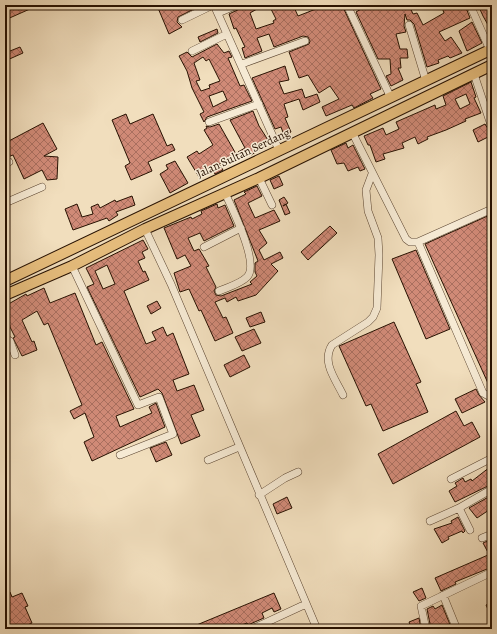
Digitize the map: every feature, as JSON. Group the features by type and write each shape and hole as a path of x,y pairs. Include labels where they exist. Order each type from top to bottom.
{"highway":[{"name":"Jalan Sultan Serdang","path":"5,281 491,49"},
{"path":"5,295 72,266 145,229 259,178 492,65"},
{"path":"346,118 352,132"}],"street":[{"path":"182,20 213,5 242,64 279,150"},
{"path":"218,13 237,5"},
{"path":"347,5 391,98"},
{"path":"470,5 491,49"},
{"path":"409,25 426,81"},
{"path":"192,51 227,34"},
{"path":"242,64 305,41"},
{"path":"474,74 492,128"},
{"path":"209,122 259,104"},
{"path":"352,132 406,239 410,242 418,242 492,209"},
{"path":"343,395 329,368 328,360 330,350 332,345 368,322 373,317 377,308 379,255 378,238 368,211 366,190 372,174"},
{"path":"259,178 272,205"},
{"path":"5,203 42,188"},
{"path":"219,291 240,281 248,275 249,251 241,228 225,193"},
{"path":"204,247 241,228"},
{"path":"145,229 171,284 317,629"},
{"path":"418,242 483,392 492,398"},
{"path":"72,266 138,405 159,397 173,434 120,456"},
{"path":"5,338 10,341 15,355"},
{"path":"208,460 239,447"},
{"path":"451,479 492,458"},
{"path":"259,495 285,478 298,472"},
{"path":"430,521 459,508 492,489"},
{"path":"459,508 470,530"},
{"path":"482,538 492,534"},
{"path":"426,629 421,606 492,572"},
{"path":"443,595 456,627"},
{"path":"252,629 306,604"}],"building":[{"path":"5,5 39,5 5,20"},
{"path":"164,5 202,5 178,17 177,22 182,27 169,34 158,8"},
{"path":"248,5 264,5 250,13 256,29 274,23 273,21 276,19 269,5 293,5 298,16 321,7 320,5 342,5 381,89 370,94 373,98 354,108 352,105 326,116 322,107 339,99 330,86 319,93 308,75 299,78 289,52 309,44 310,41 308,37 303,36 274,47 269,34 257,38 262,51 245,58 242,48 245,47 236,28 234,29 229,14"},
{"path":"362,5 398,5 399,7 409,5 413,14 417,13 423,25 444,13 441,5 465,5 470,18 439,32 445,41 451,37 462,53 450,58 448,56 438,60 439,63 427,67 414,24 410,20 407,20 405,14 404,26 406,32 396,34 400,49 407,49 408,58 400,58 401,68 398,68 403,80 391,86 386,76 391,74 390,59 378,59 356,12 363,8"},
{"path":"478,5 492,5 492,32 483,16"},
{"path":"472,22 482,43 467,51 459,31"},
{"path":"217,29 218,33 200,42 198,37"},
{"path":"217,44 224,53 229,51 232,57 228,58 240,86 244,85 252,101 207,117 204,122 200,114 204,112 179,56 187,52 192,57","holes":["203,57 206,61 209,59 220,81 209,85 210,88 201,91 196,81 200,80 194,63","223,91 227,100 213,107 209,96"]},
{"path":"20,47 23,53 5,61 5,53"},
{"path":"285,66 289,80 279,82 284,94 302,89 305,98 317,94 320,102 303,110 299,99 284,104 288,117 285,118 291,132 284,135 281,127 275,129 252,78"},
{"path":"471,82 476,97 474,98 481,113 465,119 466,121 446,130 427,137 428,139 418,144 415,137 402,143 404,148 383,154 385,159 376,162 370,145 368,145 364,136 383,128 386,135 399,129 396,122 435,105 436,109 446,105 443,96","holes":["466,94 470,104 460,109 455,99"]},
{"path":"253,111 259,126 270,143 251,155 250,153 241,158 238,152 245,148 230,120"},
{"path":"126,114 130,124 153,114 167,146 172,144 175,150 148,162 152,171 131,180 125,166 130,163 112,120"},
{"path":"43,123 57,149 44,156 58,157 57,179 47,180 42,170 24,179 13,155 5,158 5,143"},
{"path":"219,124 236,154 219,164 223,170 215,174 212,169 199,177 187,157 197,151 199,154 213,145 204,130 207,128 206,126 210,127"},
{"path":"485,124 492,135 478,142 473,130"},
{"path":"346,143 348,148 353,145 365,169 360,171 358,167 348,171 344,163 337,164 331,150"},
{"path":"175,161 188,183 170,193 160,174 168,169 166,165"},
{"path":"279,176 283,185 274,189 270,180"},
{"path":"257,186 262,196 248,203 255,218 274,210 280,221 259,230 267,243 259,250 264,260 280,252 283,258 271,264 278,271 256,295 238,301 236,297 227,302 225,298 215,302 223,318 226,317 233,333 215,341 201,310 199,311 189,289 180,292 174,273 191,266 185,255 177,259 164,228 191,217 192,219 202,214 201,211 217,204 218,208 225,205 234,226 204,241 200,233 188,238 194,251 199,249 209,266 206,267 216,287 214,291 216,295 221,296 252,284 250,282 257,276 255,272 255,263 258,261 234,200 246,194 244,192"},
{"path":"132,196 135,205 116,212 118,215 109,221 107,218 73,230 65,209 77,204 82,217 93,214 91,207 98,204 100,208 115,200 116,202"},
{"path":"284,197 288,203 286,204 290,213 285,215 279,200"},
{"path":"492,214 492,392 425,244"},
{"path":"330,226 337,233 308,260 301,252"},
{"path":"143,240 148,249 142,252 145,258 138,261 149,280 124,291 146,344 156,340 152,332 163,327 167,336 173,333 189,374 173,380 177,391 194,385 204,410 191,415 200,436 181,444 162,393 158,389 140,397 87,287 94,284 86,268","holes":["107,265 115,284 103,289 95,271"]},
{"path":"416,250 450,329 426,339 392,259"},
{"path":"44,288 50,303 75,293 96,345 102,342 134,409 116,416 120,427 152,413 149,407 156,403 165,427 92,461 84,442 94,437 85,413 74,419 70,411 82,405 48,323 44,325 37,311 22,320 32,342 34,341 37,350 22,356 13,338 15,337 9,322 5,317 5,306 26,294 27,296"},
{"path":"157,301 161,308 151,314 147,306"},
{"path":"261,312 265,322 250,327 246,318"},
{"path":"394,322 421,382 416,384 428,412 383,431 371,404 366,406 339,346"},
{"path":"254,329 261,343 242,351 235,337"},
{"path":"244,355 250,367 230,377 224,365"},
{"path":"476,389 485,402 462,413 455,399"},
{"path":"456,411 464,426 472,422 480,437 393,484 378,454"},
{"path":"166,442 172,455 156,462 150,448"},
{"path":"490,467 492,471 492,484 455,502 449,491 457,486 455,483 463,478 465,482 471,479 472,481"},
{"path":"492,495 492,508 477,518 469,508"},
{"path":"287,497 292,508 277,514 273,504"},
{"path":"458,517 465,531 463,533 462,531 448,537 449,539 442,543 434,529 452,523 451,521"},
{"path":"492,539 492,560 483,543"},
{"path":"488,555 492,567 455,582 456,584 441,591 435,578"},
{"path":"422,588 426,598 419,601 413,592"},
{"path":"10,592 12,597 22,593 28,606 25,607 32,623 25,626 26,629 5,629 5,594"},
{"path":"274,593 281,609 274,612 272,608 262,613 264,618 248,625 247,623 231,629 187,629"},
{"path":"492,602 492,618 486,605"},
{"path":"442,605 451,627 445,629 431,629 427,609 433,606 435,609"},
{"path":"419,618 421,629 412,629 409,622"}]}
